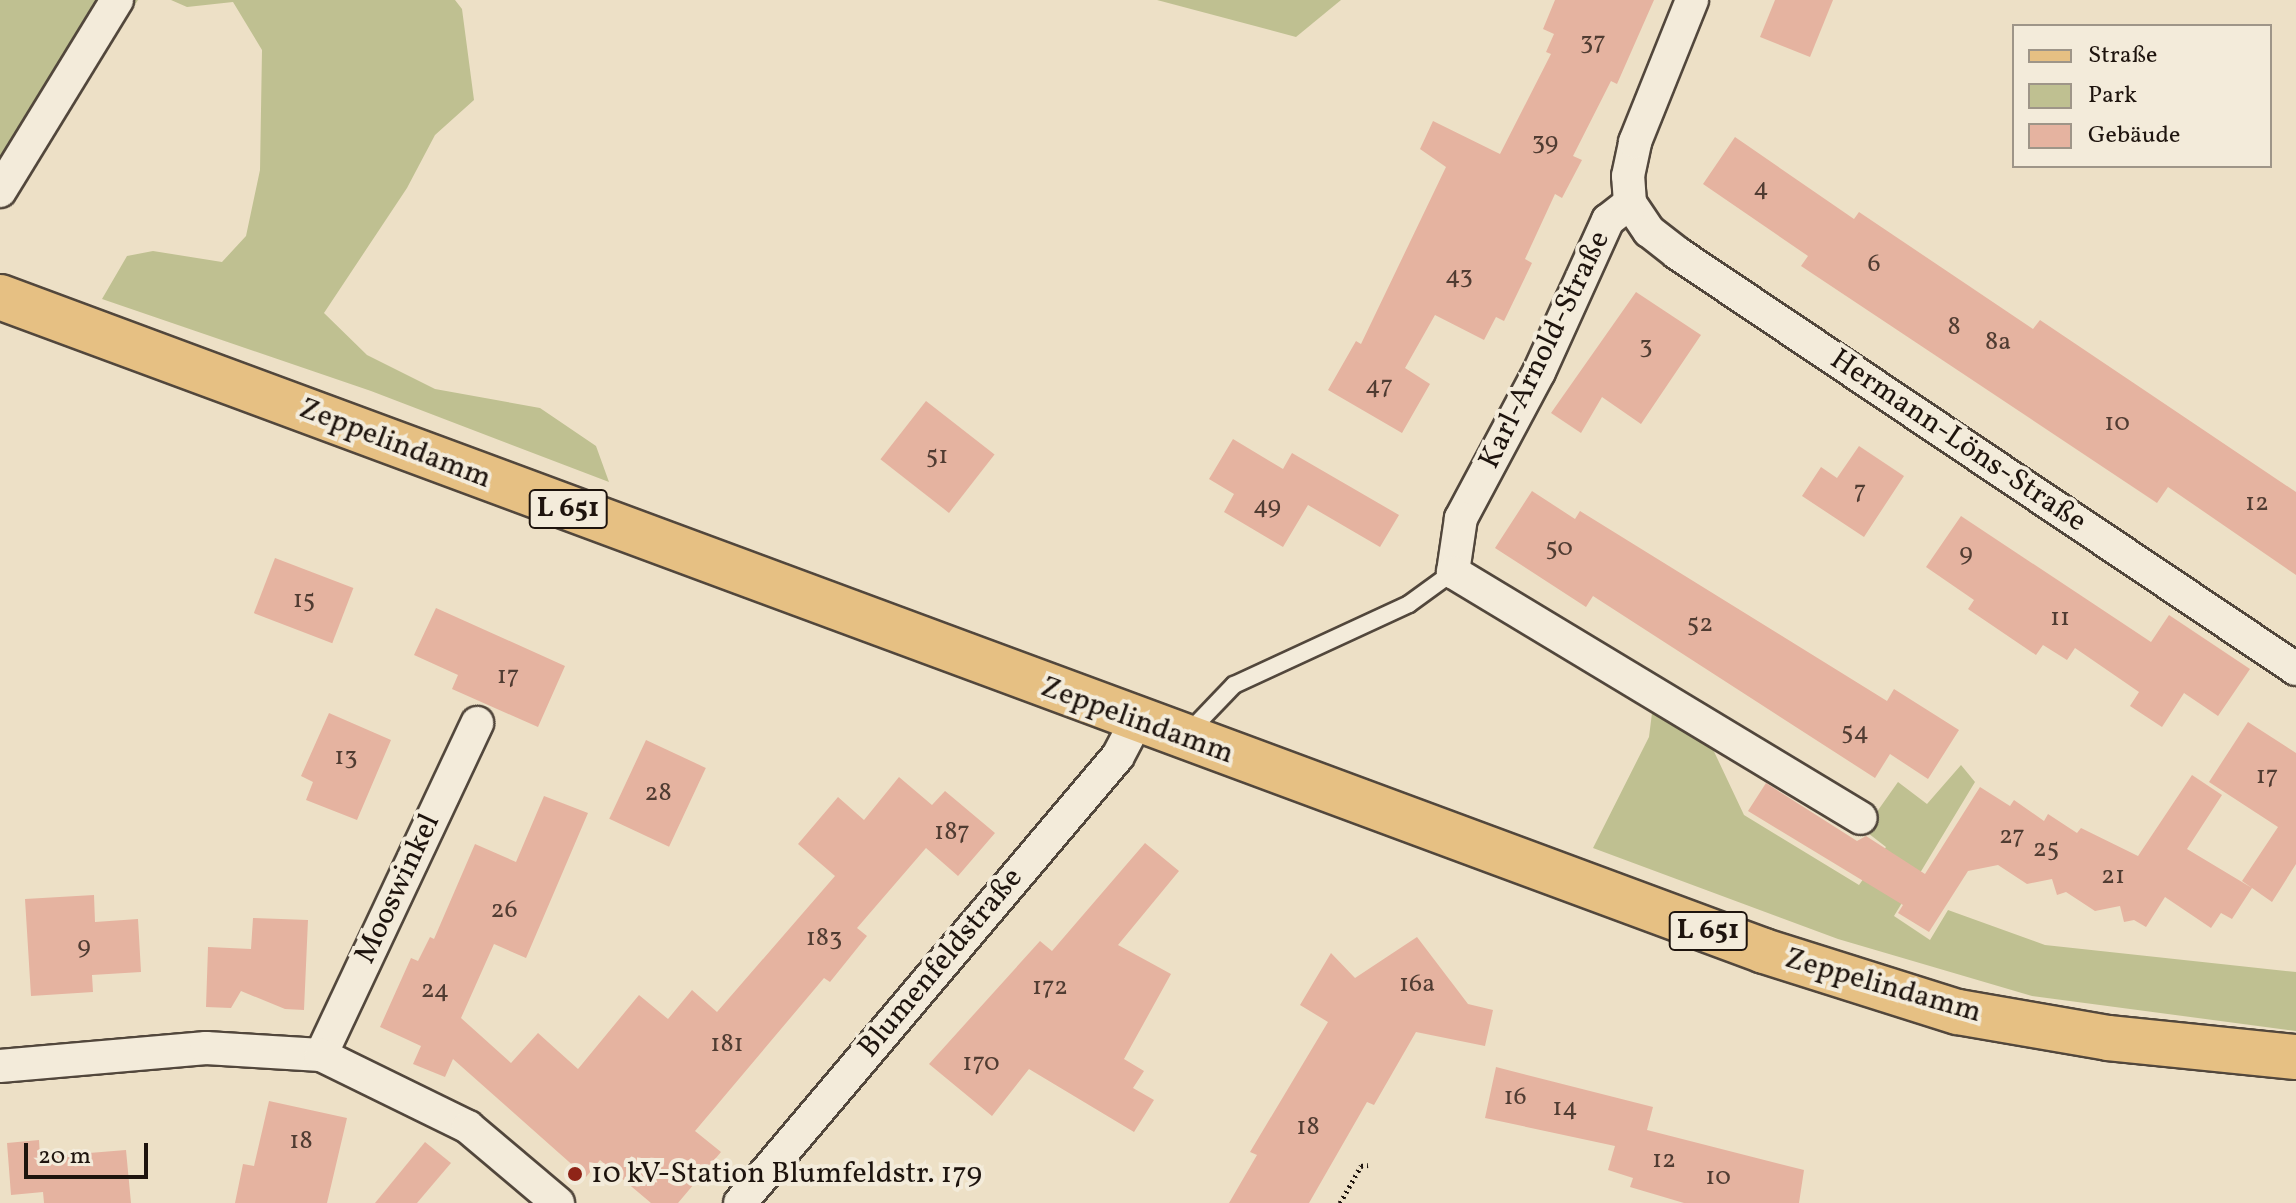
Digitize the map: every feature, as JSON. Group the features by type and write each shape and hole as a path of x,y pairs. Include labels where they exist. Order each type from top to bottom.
{"main road":[{"name":"Zeppelindamm","path":"0,297 1764,951 1958,1012 2108,1038 2296,1057"}],"street":[{"path":"0,191 117,0"},
{"name":"Karl-Arnold-Straße","path":"1453,572 1461,518 1539,372 1608,220 1630,203 1628,176 1635,142 1692,0"},
{"name":"Hermann-Löns-Straße","path":"1630,203 1649,231 1677,253 2296,669"},
{"path":"1453,572 1482,595 1861,818"},
{"name":"Blumenfeldstraße","path":"740,1203 1031,855 1118,756 1137,720"},
{"name":"Mooswinkel","path":"321,1055 477,723"},
{"path":"0,1066 206,1048 321,1055 468,1127 558,1203"}],"lane":[{"path":"1183,738 1234,685 1409,604 1453,572"}],"path":[{"path":"1340,1203 1361,1166 1368,1165"}],"green space":[{"path":"0,0 138,0 24,177 0,161"},
{"path":"171,0 455,0 462,9 474,100 435,135 407,188 324,313 367,355 435,389 540,408 596,446 609,482 371,391 102,299 127,256 153,251 222,262 246,236 260,170 262,50 233,2 187,7"},
{"path":"1157,0 1341,0 1296,37"},
{"path":"1653,705 1710,743 1744,815 1859,885 1886,847 1864,830 1898,782 1927,804 1961,765 1975,782 1894,916 1930,940 1948,910 2045,945 2296,972 2296,1031 2032,996 1838,939 1593,848 1649,737"}],"building":[{"path":"1555,0 1654,0 1617,84 1611,81 1573,156 1582,160 1562,198 1555,194 1525,259 1532,263 1504,321 1496,317 1484,340 1435,315 1405,368 1430,384 1402,433 1328,390 1356,341 1361,344 1446,167 1420,149 1433,121 1500,154 1551,54 1546,52 1554,34 1543,29"},
{"path":"1775,0 1833,0 1810,57 1760,37"},
{"path":"1735,137 1854,219 1859,212 2033,329 2040,320 2296,492 2296,575 2168,487 2157,503 1801,266 1808,256 1703,184"},
{"path":"1636,292 1701,335 1641,424 1602,397 1581,433 1551,413"},
{"path":"926,401 995,455 949,513 880,459"},
{"path":"1233,439 1283,469 1292,453 1399,515 1380,547 1308,505 1283,547 1224,512 1234,494 1209,479"},
{"path":"1859,446 1904,476 1864,537 1802,496 1821,467 1837,478"},
{"path":"1532,491 1575,519 1580,511 1887,701 1894,689 1959,730 1928,779 1890,754 1875,778 1593,596 1586,607 1495,548"},
{"path":"1961,516 2151,642 2169,615 2250,669 2218,716 2184,693 2162,727 2130,706 2139,692 2075,648 2067,660 2043,645 2036,655 1968,609 1974,600 1926,567"},
{"path":"275,558 353,588 332,643 254,613"},
{"path":"436,608 565,666 538,727 452,689 458,675 414,655"},
{"path":"329,713 391,740 357,820 306,800 313,782 301,776"},
{"path":"2248,722 2296,753 2296,864 2272,902 2242,881 2278,827 2209,782"},
{"path":"646,740 706,768 669,847 609,819"},
{"path":"2192,775 2222,795 2187,849 2252,888 2232,919 2221,913 2211,928 2165,897 2146,927 2134,920 2124,922 2120,906 2095,911 2066,892 2057,895 2052,879 2027,884 1998,865 1968,871 1929,932 1898,913 1903,905 1748,811 1766,783 1857,841 1866,836 1925,874 1980,787 2010,806 2014,800 2044,821 2048,814 2077,833 2081,828 2138,856"},
{"path":"899,777 932,805 945,791 995,833 958,876 926,848 857,928 867,936 830,982 824,978 695,1131 721,1152 678,1203 651,1203 600,1160 586,1177 453,1059 445,1077 413,1064 421,1046 380,1027 411,958 418,961 430,937 434,939 475,844 516,862 544,796 588,813 526,958 494,944 461,1018 511,1063 538,1033 578,1069 639,995 668,1019 692,990 717,1012 835,876 798,844 838,797 864,820"},
{"path":"1145,843 1179,871 1118,945 1171,974 1124,1059 1144,1071 1133,1088 1154,1100 1134,1132 1029,1069 992,1116 929,1064 1040,941 1052,951"},
{"path":"94,895 95,922 138,919 141,972 92,975 93,992 31,996 25,899"},
{"path":"253,918 308,920 304,1010 285,1009 241,991 231,1008 206,1007 208,947 251,949"},
{"path":"1417,937 1468,1004 1493,1010 1485,1046 1416,1032 1374,1105 1367,1102 1309,1203 1229,1203 1257,1155 1250,1152 1328,1022 1300,1005 1331,953 1355,978"},
{"path":"1496,1067 1653,1107 1647,1130 1804,1170 1799,1203 1684,1203 1630,1187 1633,1178 1608,1170 1615,1146 1485,1118"},
{"path":"269,1101 347,1118 327,1203 235,1203 243,1164 254,1166"},
{"path":"39,1140 40,1157 126,1150 131,1203 44,1203 43,1192 11,1195 7,1143"},
{"path":"425,1142 451,1163 417,1203 375,1203"}],"place":[{"name":"10 kV-Station Blumfeldstr. 179","path":"575,1174"}]}
